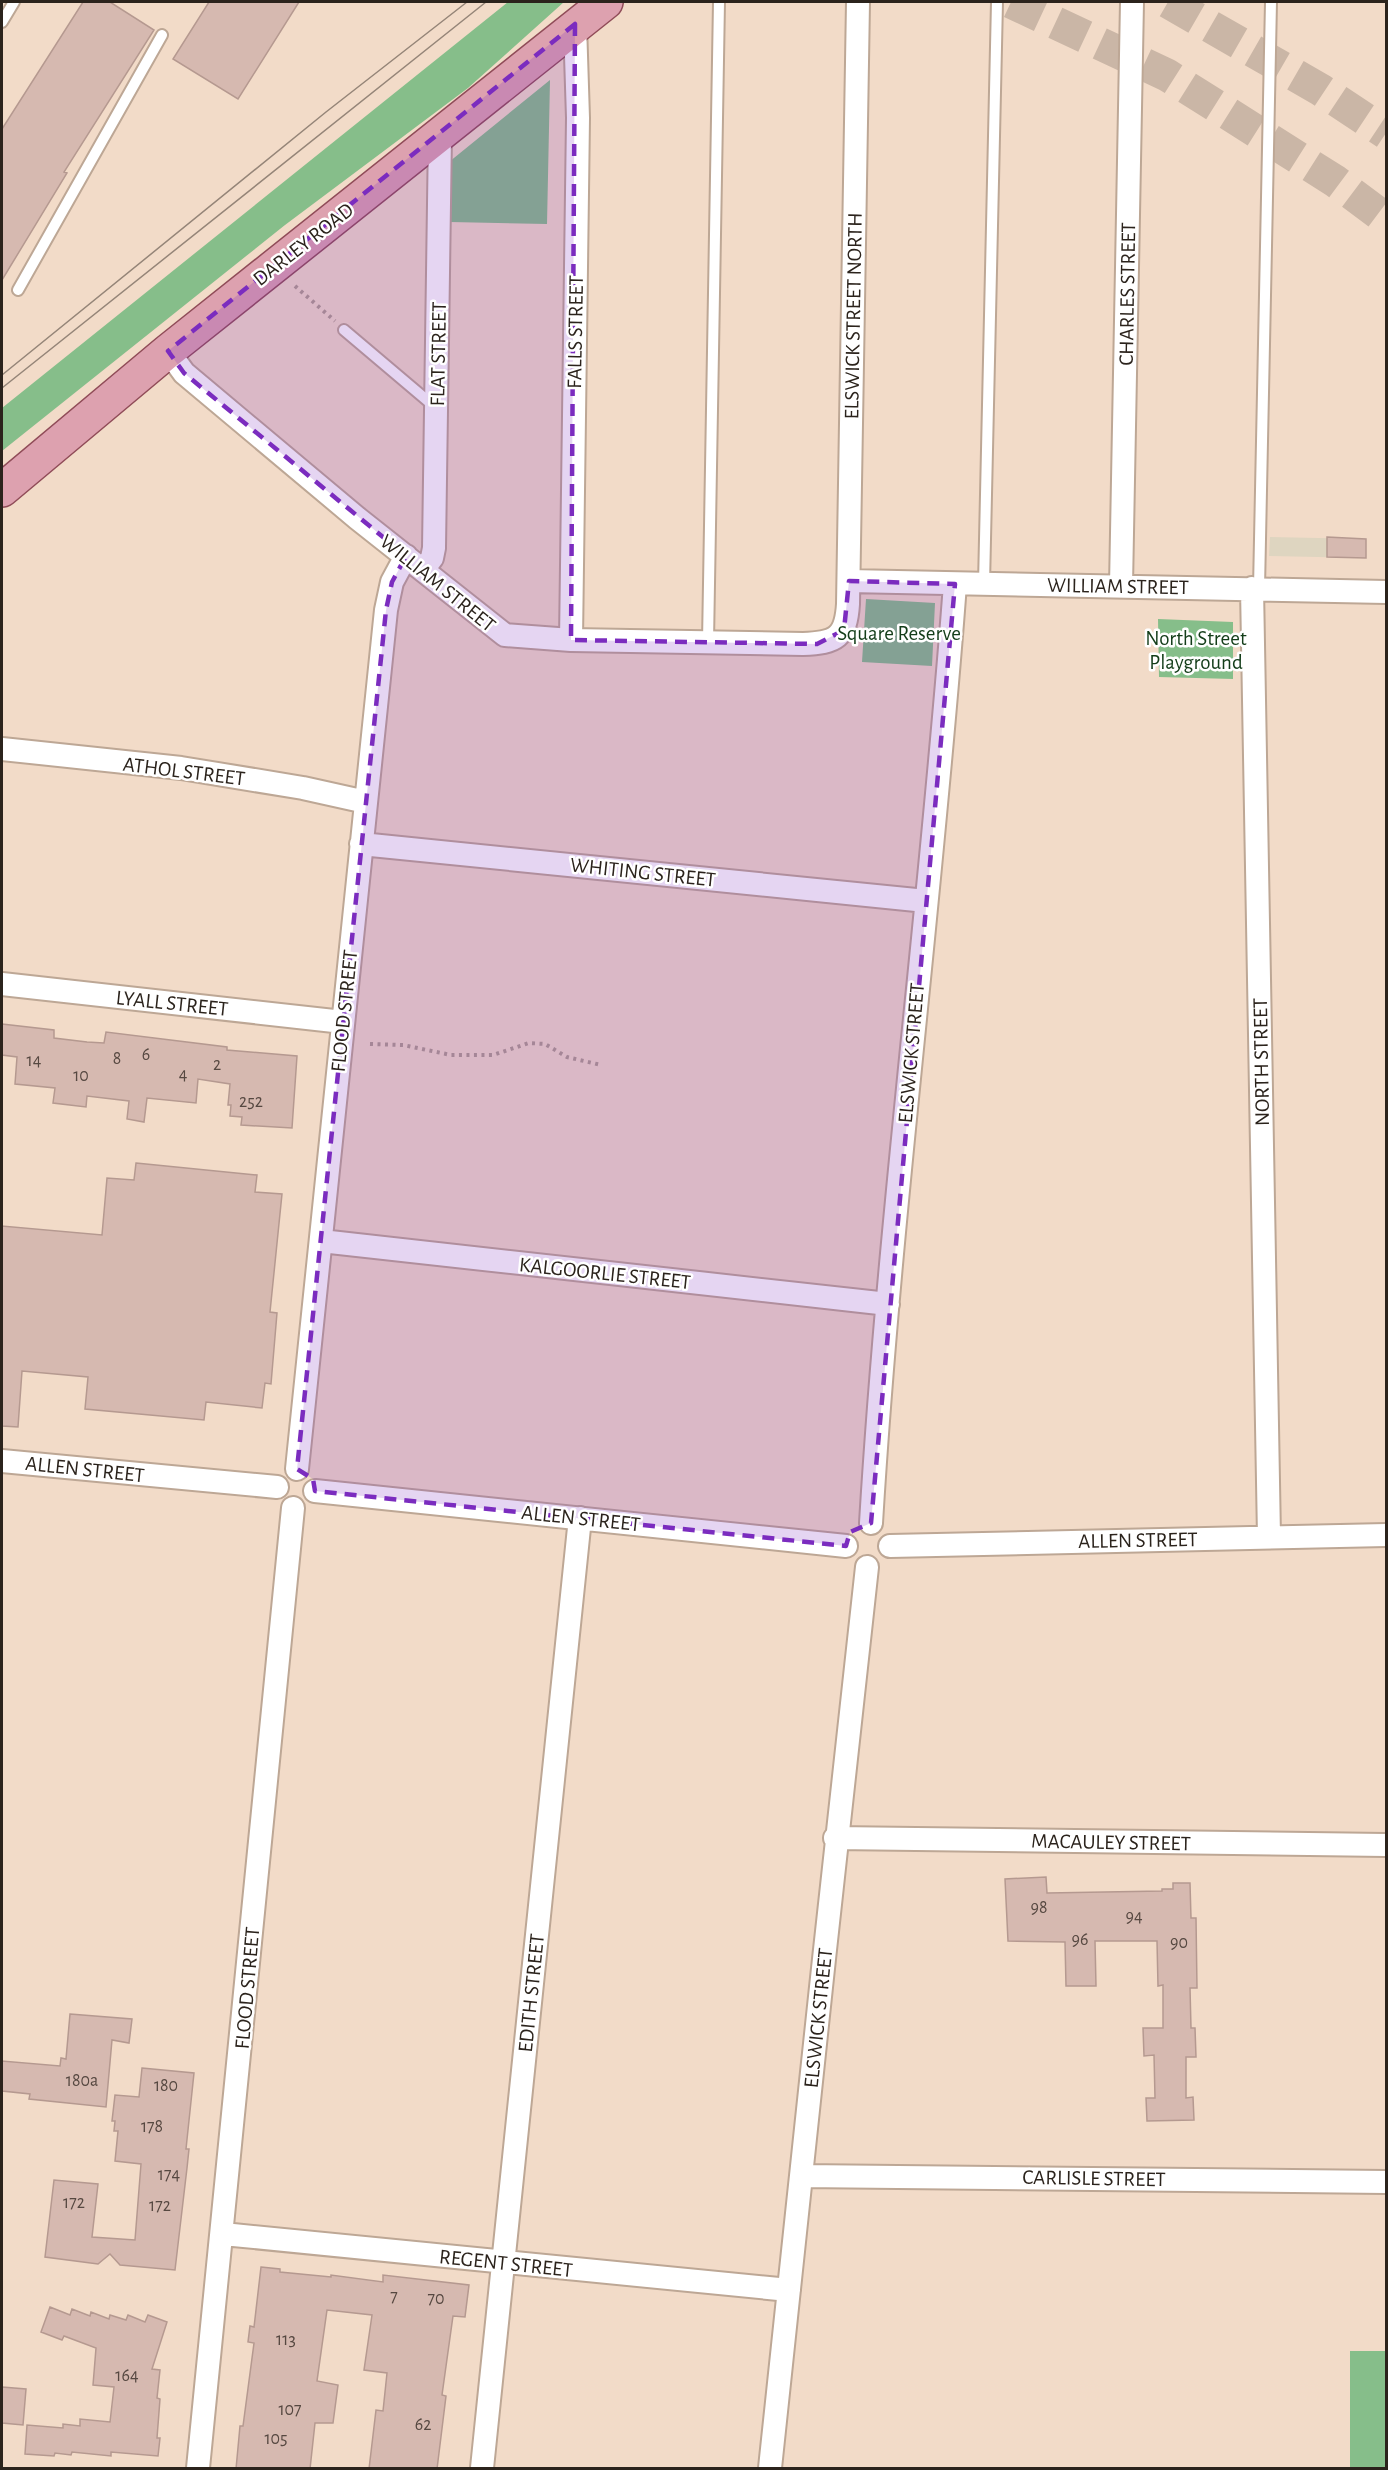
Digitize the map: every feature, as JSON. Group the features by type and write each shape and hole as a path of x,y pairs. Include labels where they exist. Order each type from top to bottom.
{"main road":[{"name":"DARLEY ROAD","path":"2,490 168,351 606,2"}],"street":[{"name":"ELSWICK STREET NORTH","path":"844,630 847,622 849,581 858,2"},
{"name":"CHARLES STREET","path":"1121,585 1132,2"},
{"name":"FALLS STREET","path":"571,640 578,118 576,24"},
{"name":"FLAT STREET","path":"414,563 432,558 434,548 440,135"},
{"name":"WILLIAM STREET","path":"168,351 184,373 500,632 510,636 571,640 817,644 832,640 844,630"},
{"name":"FLOOD STREET","path":"297,1469 386,610 392,582 414,563"},
{"name":"WILLIAM STREET","path":"849,581 1386,592"},
{"name":"ELSWICK STREET","path":"871,1523 888,1304 955,584"},
{"name":"NORTH STREET","path":"1255,588 1269,1537"},
{"name":"ATHOL STREET","path":"2,750 192,770 303,788 366,802"},
{"name":"WHITING STREET","path":"361,844 926,901"},
{"name":"LYALL STREET","path":"2,984 343,1022"},
{"name":"KALGOORLIE STREET","path":"321,1241 888,1304"},
{"name":"ALLEN STREET","path":"2,1461 277,1488"},
{"path":"297,1469 303,1470 313,1479 315,1491 310,1502 293,1508 279,1498 277,1488 283,1474 297,1469"},
{"name":"ALLEN STREET","path":"315,1491 846,1546"},
{"name":"FLOOD STREET","path":"198,2469 293,1508"},
{"name":"EDITH STREET","path":"482,2469 580,1518"},
{"path":"863,1523 871,1523 885,1530 890,1546 885,1559 874,1566 867,1567 852,1560 846,1546 850,1532 863,1523"},
{"name":"ALLEN STREET","path":"890,1546 1386,1535"},
{"name":"ELSWICK STREET","path":"770,2469 836,1838 867,1567"},
{"name":"MACAULEY STREET","path":"836,1838 1386,1845"},
{"name":"CARLISLE STREET","path":"802,2176 1386,2182"},
{"name":"REGENT STREET","path":"223,2234 789,2290"}],"lane":[{"path":"2,22 14,2"},
{"path":"708,642 719,2"},
{"path":"984,584 997,2"},
{"path":"1255,588 1271,2"},
{"path":"18,290 162,35"},
{"path":"344,330 437,409"}],"path":[{"path":"295,286 344,330"},
{"path":"370,1044 403,1045 451,1055 493,1055 529,1043 545,1044 567,1057 601,1065"}],"highlighted area":[{"path":"575,24 571,640 817,644 844,630 849,581 955,584 871,1523 850,1532 846,1546 315,1491 313,1479 297,1469 386,610 392,582 406,556 184,373 168,351"}],"shaded area":[{"path":"1270,537 1366,539 1366,558 1269,556"}],"green space":[{"path":"508,2 564,2 468,88 285,225 2,451 2,408"},
{"path":"550,80 547,224 450,222 449,162"},
{"name":"Square Reserve","path":"866,599 935,603 932,666 862,662"},
{"name":"North Street Playground","path":"1158,619 1233,622 1233,679 1159,677"},
{"path":"1350,2351 1386,2351 1386,2468 1350,2468"}],"building":[{"path":"83,2 110,2 154,30 64,172 67,173 2,280 2,129"},
{"path":"209,2 299,2 238,99 173,59"},
{"path":"1327,537 1366,539 1366,558 1327,557"},
{"path":"2,1024 54,1030 54,1038 87,1042 104,1043 106,1032 227,1047 227,1050 297,1056 292,1128 241,1125 242,1117 230,1116 231,1105 228,1105 230,1084 198,1079 196,1103 147,1098 144,1122 127,1119 129,1101 87,1096 86,1107 53,1103 55,1088 15,1084 17,1057 2,1055"},
{"path":"136,1163 257,1175 255,1192 282,1194 270,1312 277,1313 271,1384 265,1383 262,1408 206,1402 204,1420 85,1409 88,1377 22,1371 18,1427 2,1426 2,1226 102,1235 107,1178 134,1180"},
{"path":"1046,1877 1047,1893 1162,1891 1162,1889 1173,1889 1173,1883 1190,1883 1191,1918 1196,1918 1197,1988 1190,1988 1191,2028 1195,2028 1196,2057 1186,2057 1186,2098 1193,2097 1194,2120 1147,2121 1146,2098 1155,2098 1154,2055 1144,2056 1143,2028 1163,2028 1163,1985 1158,1986 1157,1941 1095,1941 1096,1986 1066,1986 1065,1942 1008,1941 1005,1879"},
{"path":"70,2014 132,2019 129,2043 112,2040 106,2107 29,2099 30,2094 2,2091 2,2061 60,2066 61,2058 66,2059"},
{"path":"142,2068 194,2073 186,2149 189,2149 175,2270 120,2265 110,2254 98,2264 45,2257 54,2180 98,2184 92,2237 135,2240 141,2164 115,2161 118,2131 114,2131 115,2121 112,2121 115,2095 139,2097"},
{"path":"261,2267 280,2269 280,2272 331,2277 331,2275 383,2282 383,2275 469,2285 465,2317 453,2316 442,2395 446,2396 437,2469 369,2469 376,2410 383,2411 387,2373 364,2370 372,2315 327,2310 317,2381 338,2385 333,2423 315,2423 310,2469 236,2469 240,2426 243,2426 254,2343 248,2342 250,2326 254,2327"},
{"path":"50,2307 70,2315 72,2309 90,2316 91,2312 109,2319 110,2315 126,2320 128,2315 145,2322 148,2315 167,2322 152,2369 160,2370 157,2398 160,2399 158,2456 111,2452 111,2456 72,2452 71,2455 55,2453 54,2456 25,2454 27,2425 63,2428 63,2424 80,2426 80,2419 110,2422 114,2387 93,2385 96,2348 64,2336 62,2340 41,2332"},
{"path":"2,2387 26,2389 23,2425 2,2423"}],"tunnel":[{"path":"1011,2 1167,75 1335,181 1386,219"},
{"path":"1168,2 1321,90 1386,133"}],"tram line":[{"path":"2,375 326,112 467,2"},
{"path":"2,388 486,2"}]}
